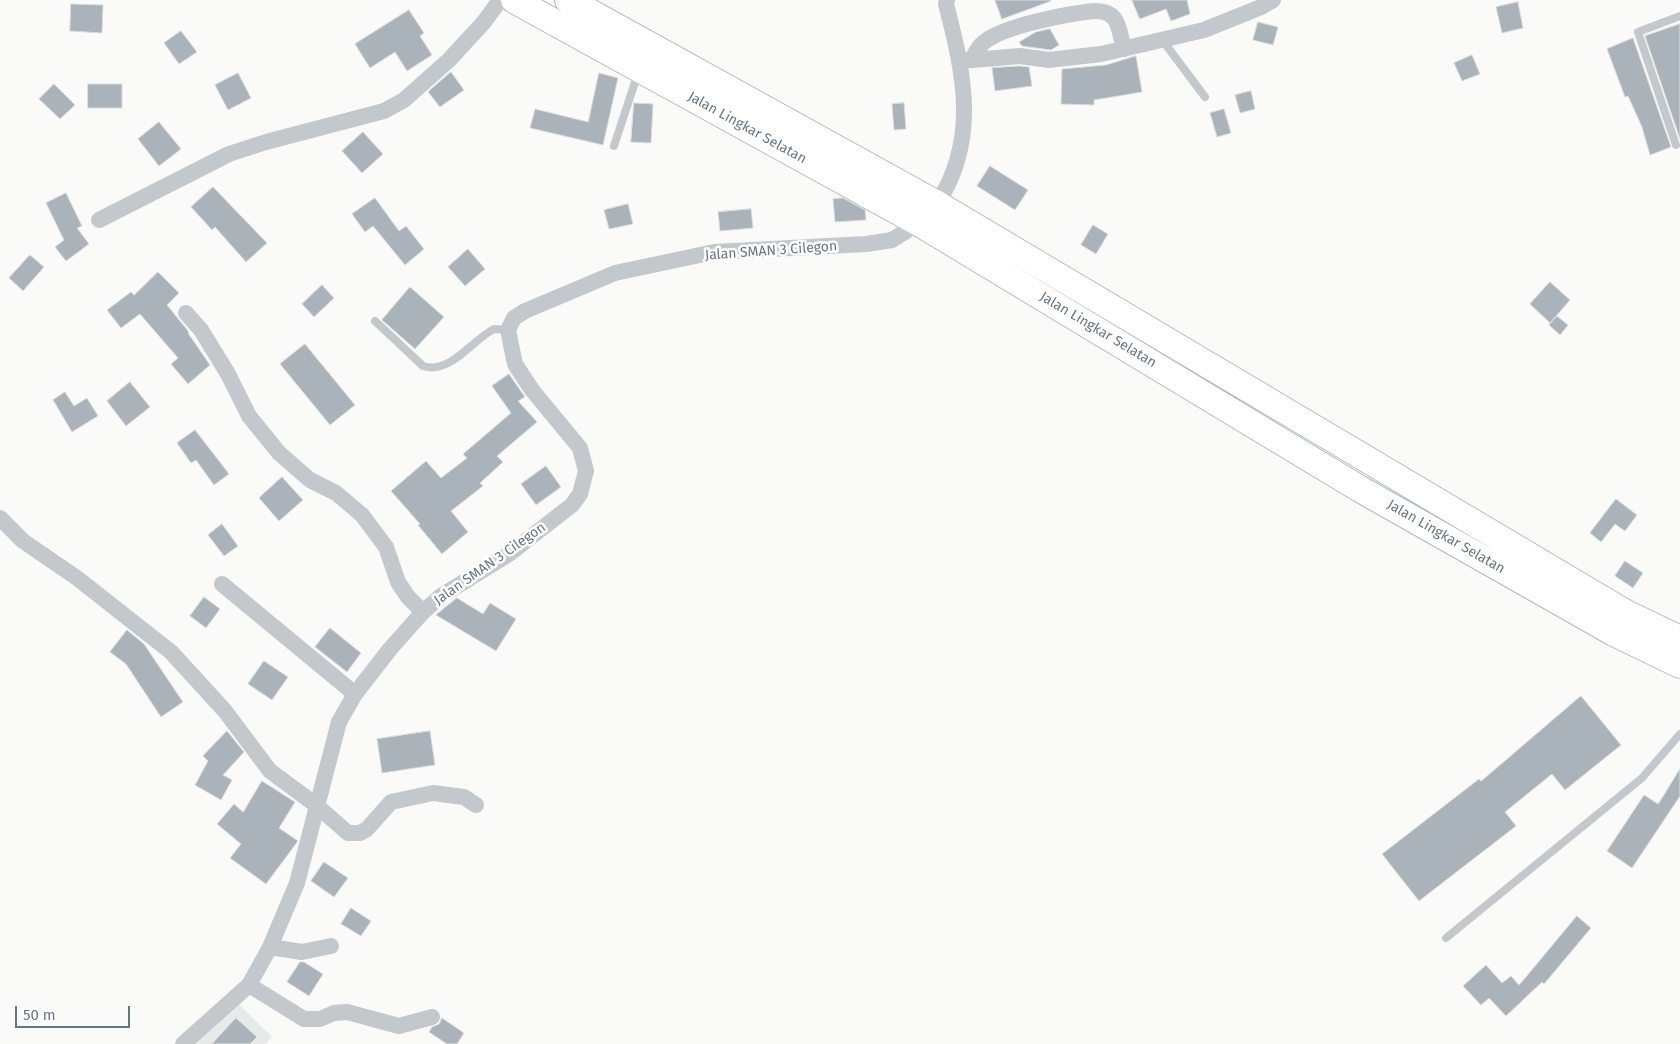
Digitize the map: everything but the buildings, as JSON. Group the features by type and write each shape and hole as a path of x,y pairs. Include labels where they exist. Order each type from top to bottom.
{"highway":[{"name":"Jalan Lingkar Selatan","path":"514,0 640,69 928,214 1360,489 1614,633 1680,665"},
{"name":"Jalan Lingkar Selatan","path":"568,0 928,214 1615,607 1680,638"}],"street":[{"path":"99,220 229,154 266,142 384,111 404,100 449,60 484,22 500,0"},
{"path":"928,214 949,186 960,145 966,99 966,60 946,4 947,0"},
{"path":"966,60 1020,56 1049,60 1124,49 1163,41 1229,21 1273,0"},
{"path":"966,60 981,44 991,37 1012,29 1105,10 1115,18 1124,49"},
{"name":"Jalan SMAN 3 Cilegon","path":"183,1044 249,985 270,947 297,882 339,722 355,694 390,649 423,612 441,596 509,554 572,505 580,494 586,471 580,448 532,390 515,364 508,330 514,318 525,311 614,273 714,252 866,244 892,240 928,214"},
{"path":"186,313 201,330 228,374 249,416 279,453 310,480 336,493 362,515 386,547 398,582 423,612"},
{"path":"0,518 23,541 77,578 171,652 225,711 270,771 316,805 348,833 360,833 367,830 391,802 433,794 464,797 476,805"},
{"path":"222,584 355,694"},
{"path":"270,947 302,952 331,946"},
{"path":"249,985 304,1019 320,1019 334,1013 348,1012 399,1026 432,1017"}],"lane":[{"path":"1676,144 1638,32 1680,16"},
{"path":"1163,41 1205,98"},
{"path":"614,146 640,69"},
{"path":"374,321 423,366 430,368 443,366 494,329 508,330"},
{"path":"1446,938 1642,778 1680,734"}],"shaded area":[{"path":"238,1003 272,1037 265,1044 250,1044 257,1036 236,1018 214,1042 216,1044 188,1044"}]}
